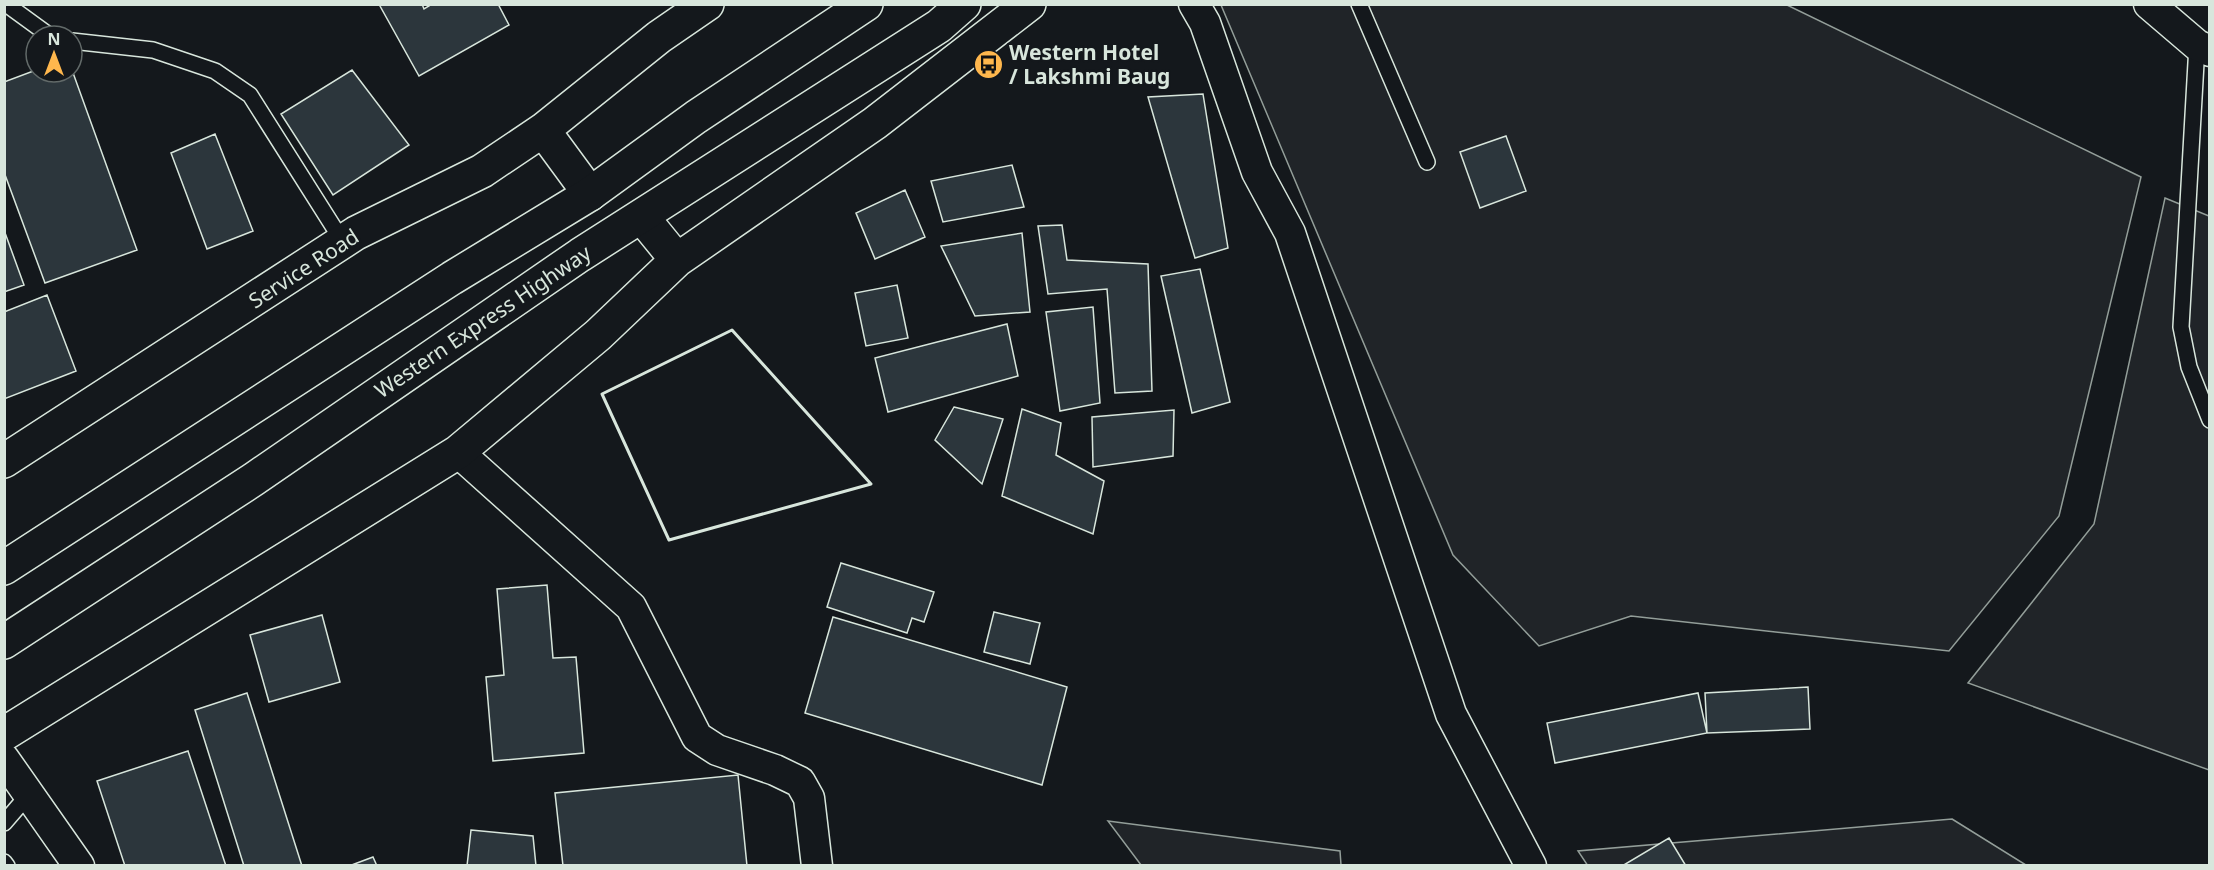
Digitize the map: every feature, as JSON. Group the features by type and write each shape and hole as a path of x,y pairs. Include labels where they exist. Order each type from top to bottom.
{"main road":[{"path":"659,37 667,4"},
{"name":"Service Road","path":"4,461 343,242 482,171 543,130 659,37 707,4"},
{"path":"4,568 556,213 590,194 696,117 866,4"},
{"name":"Western Express Highway","path":"4,642 254,479 580,255 939,26 964,4"},
{"path":"4,734 458,452 598,335 677,260 875,123 1029,4"},
{"path":"543,130 590,194"},
{"path":"642,217 677,260"}],"street":[{"path":"1194,4 1205,23 1257,172 1290,233 1451,714 1531,866"},
{"path":"2149,4 2203,48"},
{"path":"458,452 631,607 697,737 717,750 775,770 800,782 809,798 817,866"},
{"path":"4,759 79,866"}],"lane":[{"path":"6,4 34,24"},
{"path":"1359,4 1427,162"},
{"path":"84,42 153,50 215,71 250,95 343,242"},
{"path":"2203,48 2181,327 2189,367 2210,420"},
{"path":"4,823 29,794"}],"shaded area":[{"path":"1221,5 1787,5 2141,177 2059,516 1949,651 1631,616 1539,646 1453,555"},
{"path":"2165,198 2209,216 2209,770 1968,683 2094,524"},
{"path":"1952,819 2026,865 1588,866 1578,851"},
{"path":"1108,821 1340,851 1341,865 1141,865"}],"building":[{"path":"383,4 422,4 424,9 432,4 498,4 509,25 419,76 380,6"},
{"path":"352,70 409,145 333,195 281,114"},
{"path":"24,74 24,84 77,84 137,250 45,283 4,172 4,82"},
{"path":"1203,94 1228,248 1195,258 1148,97"},
{"path":"215,134 253,231 207,249 171,153"},
{"path":"1506,136 1526,191 1480,208 1460,152"},
{"path":"1012,165 1024,207 943,222 931,181"},
{"path":"905,190 925,237 875,259 856,213"},
{"path":"1062,225 1067,260 1148,264 1152,391 1115,393 1107,289 1048,294 1038,226"},
{"path":"4,230 24,285 4,292"},
{"path":"1022,233 1030,312 975,316 941,246"},
{"path":"1200,269 1230,402 1192,413 1161,276"},
{"path":"897,285 908,338 866,346 855,293"},
{"path":"47,295 76,371 4,399 4,312"},
{"path":"1093,307 1100,403 1060,411 1046,312"},
{"path":"1007,324 1018,376 888,412 875,358"},
{"path":"954,407 1003,419 982,484 935,440"},
{"path":"1022,409 1061,423 1056,455 1104,481 1093,534 1002,496"},
{"path":"1174,410 1173,456 1093,467 1092,417"},
{"path":"841,563 934,592 924,622 912,618 907,633 827,607"},
{"path":"547,585 553,658 576,657 584,753 493,761 486,677 504,675 497,589"},
{"path":"994,612 1040,623 1030,664 984,652"},
{"path":"322,615 340,682 269,702 250,635"},
{"path":"833,617 1067,687 1042,785 805,713"},
{"path":"1808,687 1810,729 1707,733 1705,693"},
{"path":"247,693 302,866 244,866 195,710"},
{"path":"1698,693 1707,733 1555,763 1547,723"},
{"path":"188,751 226,866 125,866 97,781"},
{"path":"738,775 747,866 563,866 555,793"},
{"path":"471,830 533,836 536,866 467,866"},
{"path":"1669,838 1686,866 1622,866"},
{"path":"373,857 377,866 349,866"}],"wall":[{"path":"732,330 871,484 669,540 602,394 732,330"}],"place":[{"name":"Western Hotel / Lakshmi Baug","path":"988,65"}]}
